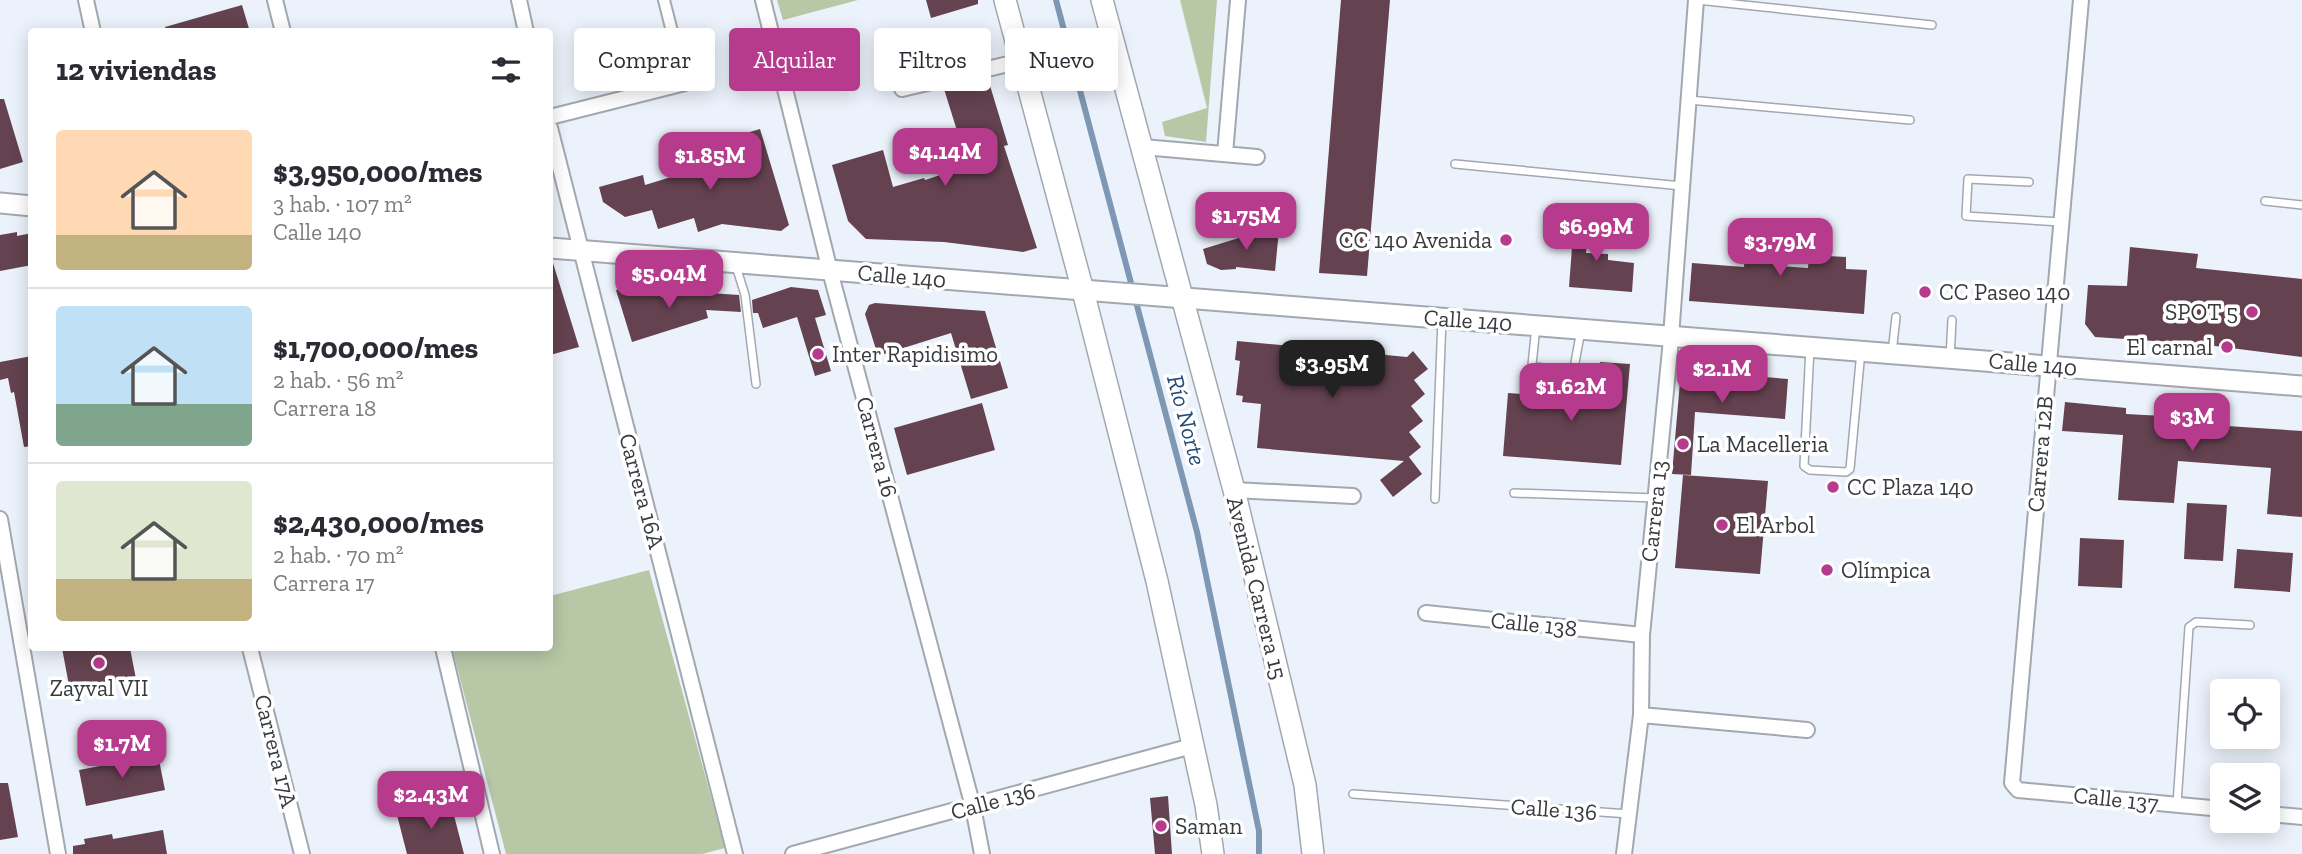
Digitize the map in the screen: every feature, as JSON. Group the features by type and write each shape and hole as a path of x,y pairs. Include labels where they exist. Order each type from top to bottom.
{"main road":[{"path":"1004,0 1012,28"},
{"name":"Avenida Carrera 15","path":"1102,0 1143,147 1177,297 1234,490 1305,785 1313,854"},
{"path":"1030,91 1090,292 1157,581 1206,805 1213,854"}],"street":[{"path":"86,0 92,28"},
{"path":"275,0 282,28"},
{"path":"519,0 525,28"},
{"path":"664,0 671,28"},
{"name":"Carrera 16","path":"763,0 830,271 972,807 982,854"},
{"path":"1225,154 1238,0"},
{"name":"Carrera 13","path":"1624,854 1641,715 1642,635 1671,336 1696,0"},
{"name":"Carrera 12B","path":"2012,783 2081,0"},
{"path":"553,116 653,91"},
{"name":"Carrera 16A","path":"553,141 735,854"},
{"path":"1143,147 1256,157"},
{"path":"0,203 28,206"},
{"name":"Calle 140","path":"553,248 2302,386"},
{"path":"1234,490 1353,496"},
{"path":"0,519 58,854"},
{"name":"Calle 138","path":"1426,612 1642,635"},
{"name":"Carrera 17A","path":"251,651 302,854"},
{"path":"444,651 492,854"},
{"path":"1641,715 1807,730"},
{"name":"Calle 136","path":"793,854 1192,747"},
{"name":"Calle 137","path":"2012,783 2018,790 2210,808"},
{"path":"2280,815 2302,817"}],"lane":[{"path":"1696,0 1933,25"},
{"path":"1689,100 1910,120"},
{"path":"1455,164 1682,186"},
{"path":"2029,182 1968,179 1966,216 2061,222"},
{"path":"2265,201 2302,205"},
{"path":"735,263 745,295 756,384"},
{"path":"1892,353 1896,317"},
{"path":"1435,499 1442,318"},
{"path":"1950,358 1952,320"},
{"path":"1536,325 1532,365 1535,367 1569,370 1574,368 1581,329"},
{"path":"1810,347 1804,466 1810,470 1846,472 1850,468 1861,351"},
{"path":"1514,494 1656,498"},
{"path":"2177,805 2189,627 2196,622 2250,625"},
{"name":"Calle 136","path":"1353,794 1629,814"}],"green space":[{"path":"777,0 858,0 783,20"},
{"path":"1180,0 1217,0 1206,142 1165,136 1162,122 1207,108"},
{"path":"649,570 725,848 702,854 506,854 453,651 553,651 553,595"}],"building":[{"path":"926,0 978,0 978,4 931,18"},
{"path":"1341,0 1390,0 1367,276 1319,273"},
{"path":"242,5 249,28 165,28"},
{"path":"991,89 1008,145 1004,146 1037,248 1023,252 944,242 866,239 848,221 832,165 883,150 893,187 968,166 945,91"},
{"path":"0,99 4,99 23,162 0,169"},
{"path":"760,129 789,225 781,231 722,224 698,232 694,218 658,229 652,210 625,217 603,202 599,187 643,175 645,185 681,174 680,171 734,154 729,138"},
{"path":"1575,208 1590,210 1586,253 1608,254 1608,260 1634,263 1632,292 1569,287"},
{"path":"1747,218 1783,220 1779,266 1808,268 1809,255 1846,257 1846,269 1867,270 1864,314 1689,301 1692,263 1744,267"},
{"path":"1258,228 1279,230 1275,271 1236,267 1221,270 1207,264 1203,249 1258,232"},
{"path":"17,232 17,236 28,234 28,266 0,271 0,235"},
{"path":"2130,247 2198,254 2196,268 2302,279 2302,357 2199,344 2095,337 2085,324 2088,285 2127,286"},
{"path":"553,263 579,347 553,354"},
{"path":"633,285 635,292 643,289 644,295 658,290 661,297 681,291 739,295 741,312 706,310 708,318 632,342 616,290"},
{"path":"791,287 818,290 826,315 815,318 831,371 815,376 797,317 763,328 758,313 753,313 752,300"},
{"path":"875,303 985,311 1008,388 971,399 951,333 878,356 865,314 869,305"},
{"path":"1237,341 1407,357 1413,351 1428,369 1414,380 1425,394 1411,406 1423,421 1409,432 1421,447 1404,461 1257,448 1261,404 1242,402 1243,396 1236,395 1240,361 1235,360"},
{"path":"28,357 28,446 24,447 14,392 11,393 8,378 0,380 0,362"},
{"path":"1600,362 1630,364 1621,465 1503,456 1508,393 1597,399"},
{"path":"1681,370 1788,379 1785,419 1695,412 1691,475 1672,474"},
{"path":"2065,402 2126,408 2126,414 2182,417 2182,423 2302,431 2302,517 2267,514 2271,468 2178,461 2174,503 2118,500 2123,435 2062,431"},
{"path":"982,403 995,450 907,475 894,428"},
{"path":"1409,457 1422,474 1393,497 1380,480"},
{"name":"El Arbol","path":"1683,475 1768,481 1760,574 1675,568"},
{"path":"2187,503 2227,505 2223,561 2184,559"},
{"path":"2080,538 2124,540 2122,588 2078,586"},
{"path":"2237,549 2293,553 2290,592 2234,588"},
{"name":"Zayval VII","path":"63,651 131,651 136,679 70,691"},
{"path":"158,755 165,790 86,806 79,770"},
{"path":"0,783 8,783 18,837 0,840"},
{"name":"Saman","path":"1168,796 1172,854 1155,854 1150,798"},
{"path":"450,800 464,854 407,854 397,815"},
{"path":"163,830 167,854 73,854 73,846 85,844 84,839 112,834 113,839"}],"waterway":[{"name":"Río Norte","path":"1056,0 1197,532 1259,831 1259,854"}],"place":[{"name":"CC 140 Avenida","path":"1506,240"},
{"name":"CC Paseo 140","path":"1925,292"},
{"name":"SPOT 5","path":"2252,312"},
{"name":"El carnal","path":"2227,347"},
{"name":"Inter Rapidisimo","path":"818,354"},
{"name":"La Macelleria","path":"1683,444"},
{"name":"CC Plaza 140","path":"1833,487"},
{"name":"El Arbol","path":"1722,525"},
{"name":"Olímpica","path":"1827,570"},
{"name":"Zayval VII","path":"99,663"},
{"name":"Saman","path":"1161,826"}]}
